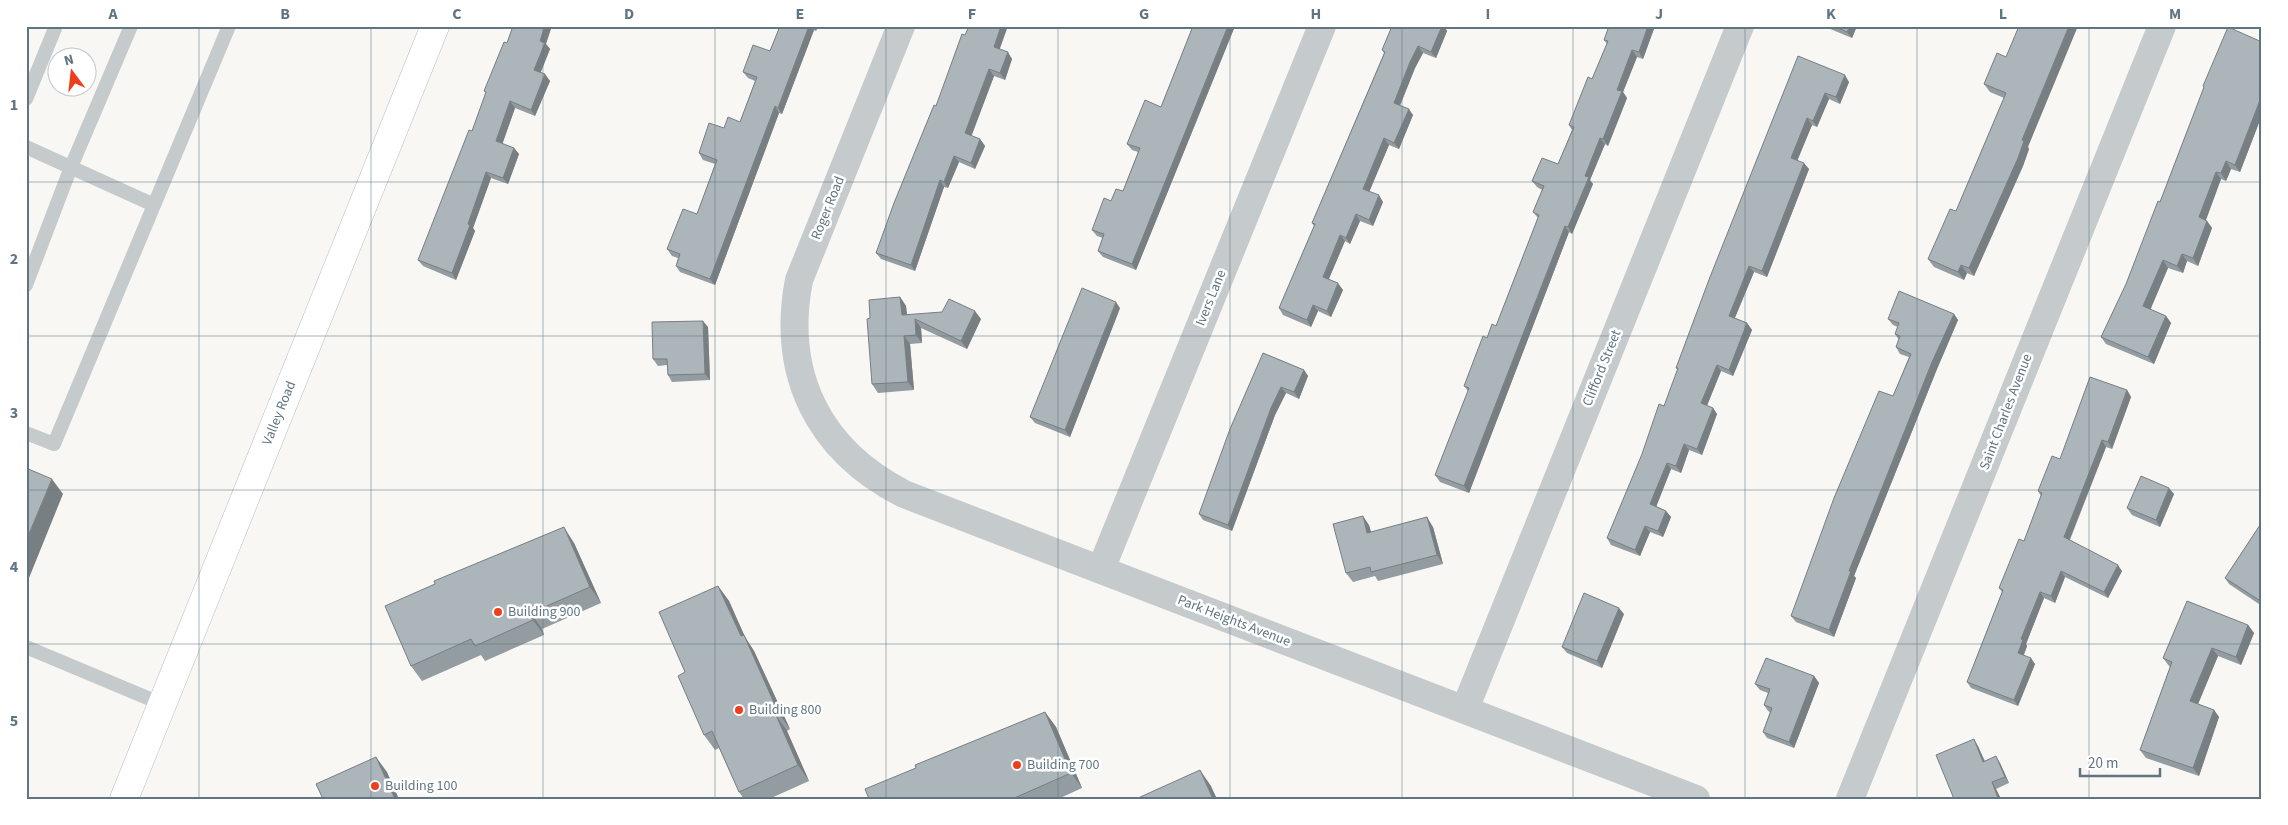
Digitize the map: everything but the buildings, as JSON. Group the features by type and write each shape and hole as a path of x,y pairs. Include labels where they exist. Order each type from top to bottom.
{"street":[{"name":"Valley Road","path":"124,799 435,26"},
{"name":"Roger Road","path":"808,396 799,371 794,341 794,307 799,280 901,26"},
{"name":"Ivers Lane","path":"1100,569 1322,26"},
{"name":"Clifford Street","path":"1465,709 1740,26"},
{"name":"Saint Charles Avenue","path":"1850,799 2162,26"},
{"name":"Park Heights Avenue","path":"808,396 818,416 836,442 862,468 904,494 1696,799"}],"lane":[{"path":"26,99 56,26"},
{"path":"26,285 71,167 131,26"},
{"path":"26,432 54,444 229,26"},
{"path":"26,146 154,205"},
{"path":"26,647 162,704"}],"place":[{"name":"Building 900","path":"498,612"},
{"name":"Building 800","path":"739,710"},
{"name":"Building 700","path":"1017,765"},
{"name":"Building 100","path":"375,786"}]}
